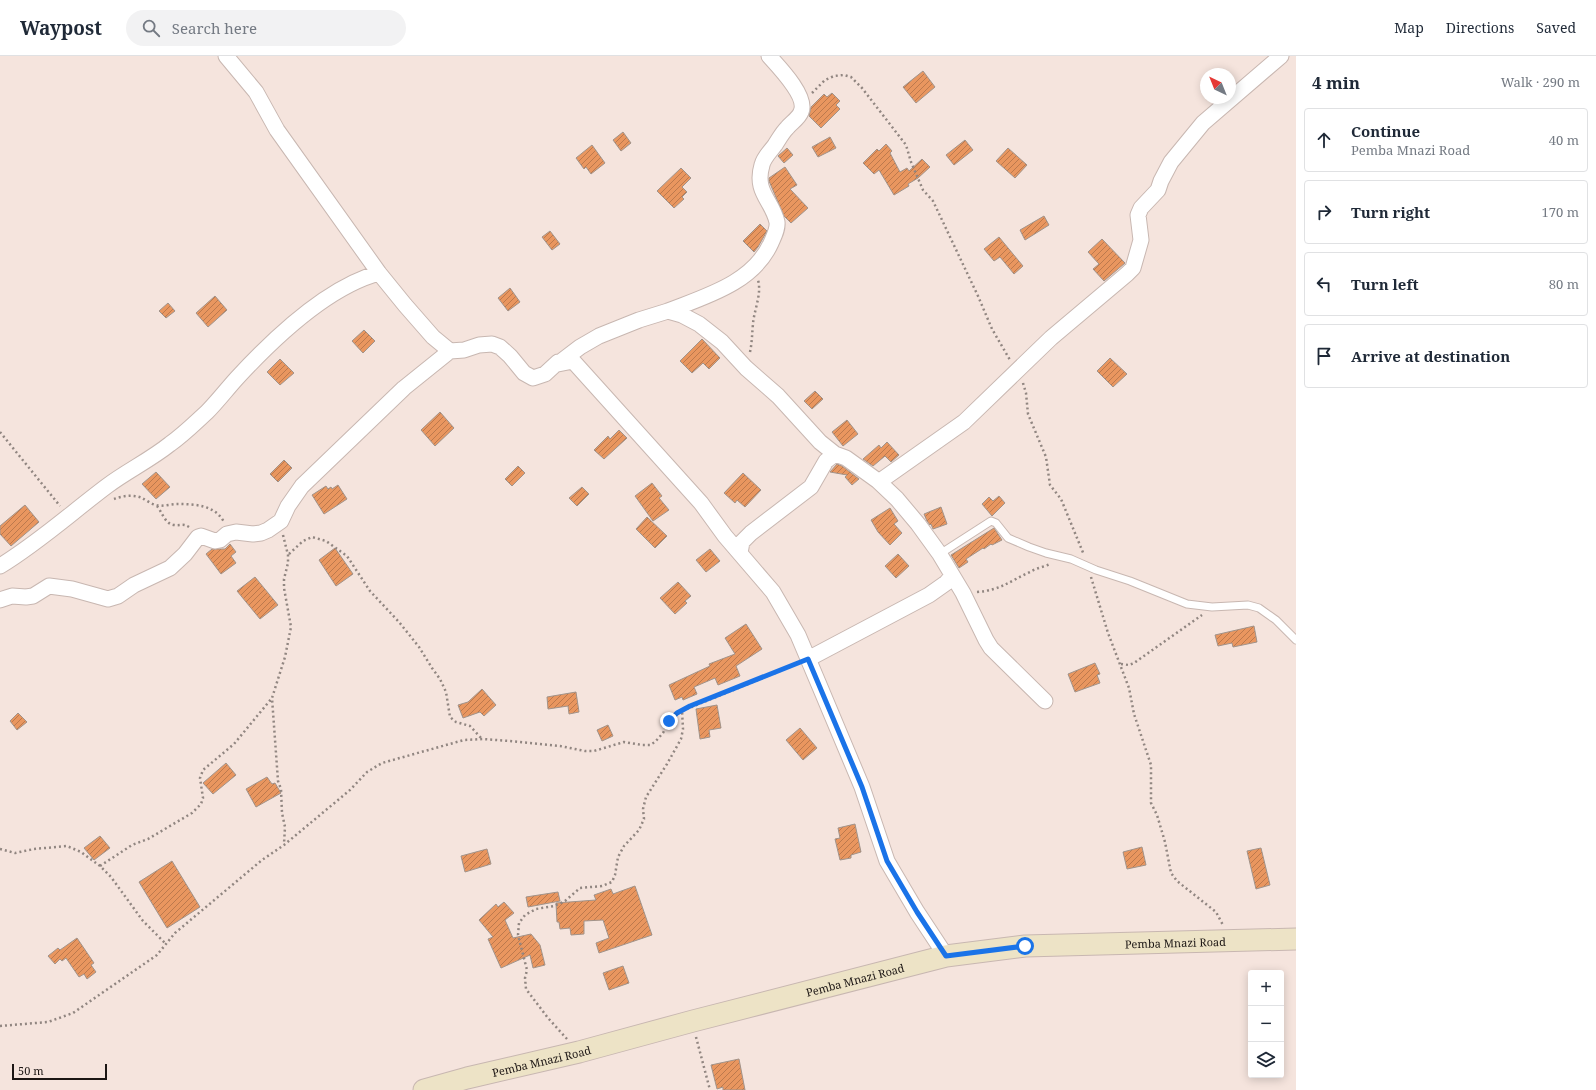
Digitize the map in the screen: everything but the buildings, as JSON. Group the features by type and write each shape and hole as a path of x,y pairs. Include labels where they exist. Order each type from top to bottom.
{"main road":[{"name":"Pemba Mnazi Road","path":"424,1090 467,1081 946,956 1025,946 1296,939"}],"street":[{"path":"226,56 256,92 277,130 379,273 404,305 450,351"},
{"path":"558,364 574,350 599,336 639,320 716,293 755,267 770,245 776,231 777,224 775,216 762,190 760,173 764,159 786,128 801,112 803,102 792,83 770,56"},
{"path":"878,481 964,422 1051,338 1132,268 1141,240 1138,215 1141,208 1158,190 1171,162 1203,123 1281,56"},
{"path":"0,566 18,555 108,485 170,444 207,412 238,377 292,325 319,304 346,286 367,276 379,273"},
{"path":"668,311 682,315 699,324 722,342 746,368 778,396 820,442 835,454 846,458 878,481 897,499 918,524 939,553 963,593 991,648 1045,701"},
{"path":"0,600 12,596 33,596 49,586 72,589 108,599 113,598 134,585 170,568 185,554 198,537 201,536 215,541 220,540 227,534 242,532 254,534 268,530 281,521 288,506 302,486 404,388 450,351 464,350 478,345 492,344 500,347 510,356 524,373 533,378 545,374 558,362 558,364 573,361 701,503 725,536 773,592 798,635 862,787 887,861 917,912 946,956"},
{"path":"740,553 742,542 751,532 811,487 826,461 835,454"},
{"path":"808,659 929,595 946,583 952,576"}],"lane":[{"path":"939,553 991,521 996,523 1008,538 1046,553 1067,558 1187,604 1212,607 1248,605 1259,608 1276,620 1296,640"}],"path":[{"path":"803,102 825,80 834,76 844,75 851,77 862,88 906,145 911,162 923,190 933,201 992,329 1017,370 1026,393 1028,414 1044,452 1050,485 1060,499 1067,513 1088,566 1108,633 1129,688 1134,714 1151,765 1151,803 1157,815 1165,842 1171,873 1177,881 1216,912 1220,920 1236,941"},
{"path":"746,368 753,341 753,324 759,284 755,267"},
{"path":"0,432 68,516"},
{"path":"110,500 121,496 132,496 139,497 157,505 178,504 214,509 225,522 227,534"},
{"path":"157,505 164,518 169,523 173,525 186,525 201,536"},
{"path":"281,521 288,555 284,588 292,627 285,657 272,698 278,781 281,789 282,813 285,827 284,845"},
{"path":"288,555 303,541 312,537 326,541 347,556 370,591 400,622 440,679 446,692 450,717 456,722 470,726 483,739"},
{"path":"963,593 993,590 1008,584 1030,571 1067,558"},
{"path":"1120,664 1129,665 1134,663 1184,629 1212,607"},
{"path":"0,1026 48,1022 73,1012 157,955 174,933 262,860 284,845 350,790 368,772 382,763 464,740 483,739 560,746 585,751 624,742 650,745 663,733 669,721 682,710 808,659"},
{"path":"100,866 132,846 148,839 192,813 201,804 203,798 200,778 202,770 234,744 272,698"},
{"path":"579,1052 548,1018 526,989 525,978 527,970 518,935 519,923 525,915 536,909 554,906 565,902 580,888 602,886 612,882 615,875 618,857 624,846 639,830 644,819 643,808 646,797 681,739 683,730 682,710"},
{"path":"0,849 15,853 34,848 67,846 81,852 100,866 111,877 143,921 166,944"},
{"path":"693,1021 700,1055 710,1090"}],"route":[{"path":"669,721 677,713 690,706 708,701 728,691 808,659 832,719 862,787 887,861 917,912 946,956 1025,946"}]}
